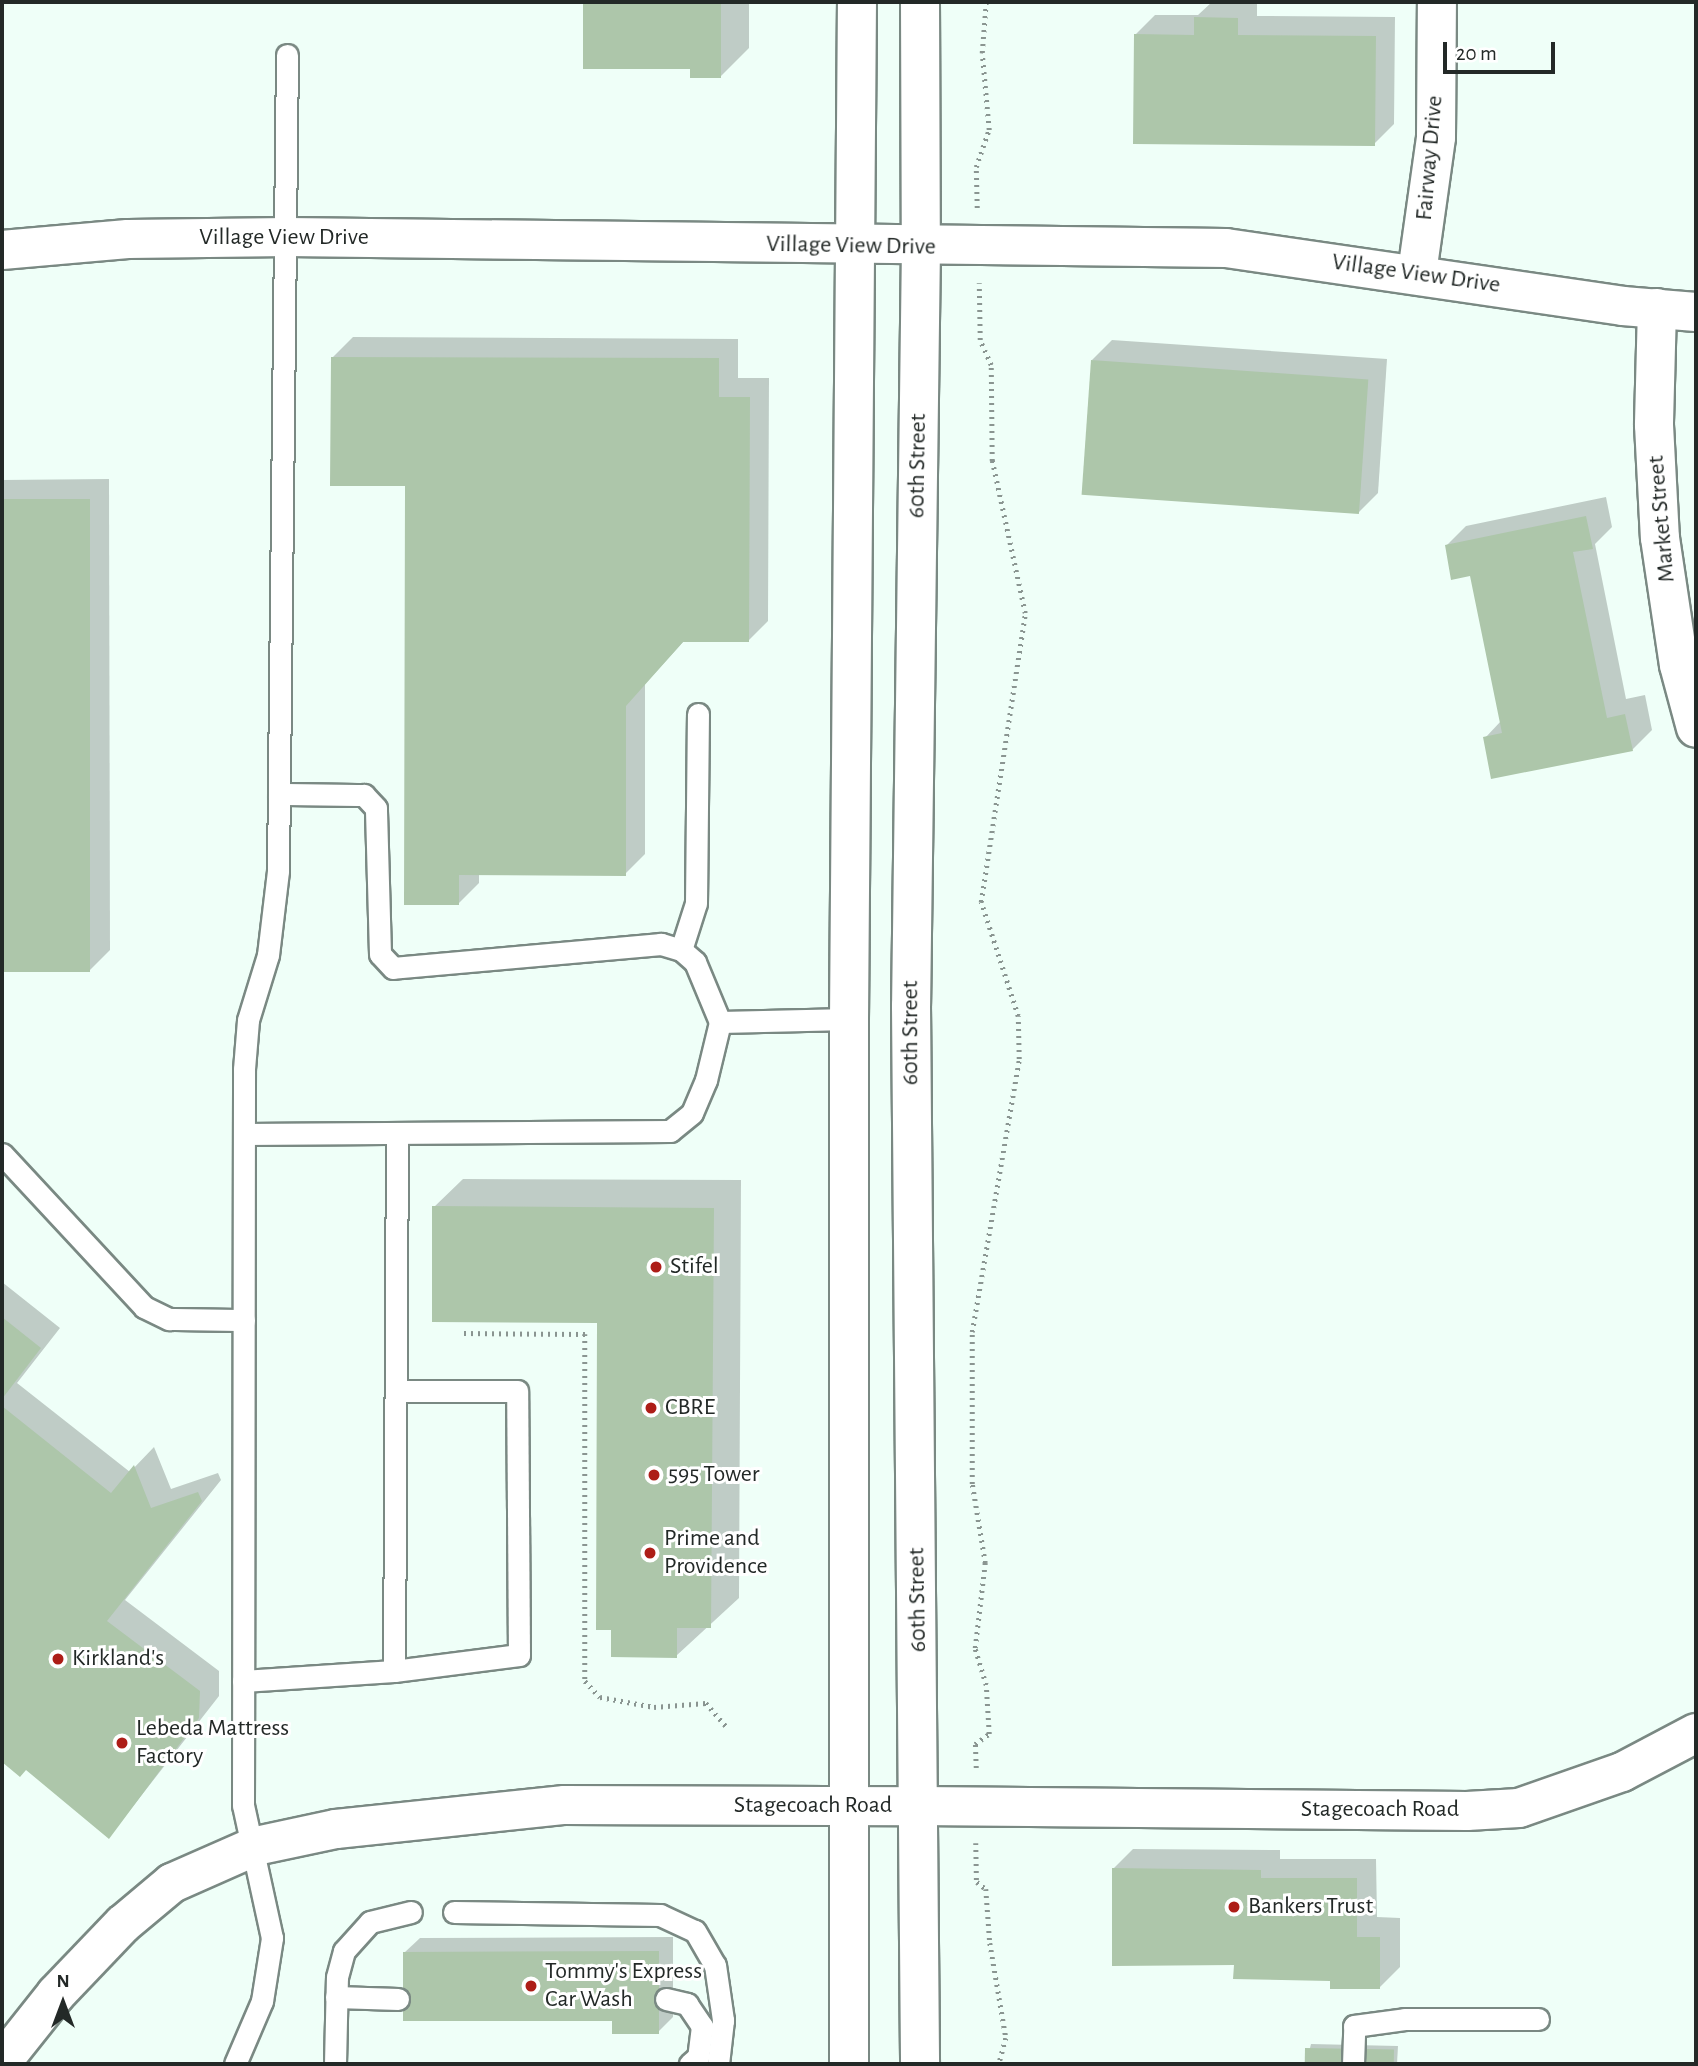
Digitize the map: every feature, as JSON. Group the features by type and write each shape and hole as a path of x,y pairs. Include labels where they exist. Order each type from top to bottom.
{"street":[{"path":"849,2064 849,1019 857,2"},
{"name":"60th Street","path":"920,2 921,246 911,1006 920,1806 920,2064"},
{"name":"Fairway Drive","path":"1417,273 1436,137 1437,2"},
{"name":"Village View Drive","path":"2,250 128,239 288,237 856,246 1226,248 1696,312"},
{"name":"Market Street","path":"1657,308 1654,425 1660,538 1679,665 1696,727"},
{"name":"Stagecoach Road","path":"2,2062 56,1994 123,1924 172,1883 256,1846 336,1829 565,1805 1467,1811 1518,1808 1622,1772 1696,1733"}],"lane":[{"path":"235,2064 262,2001 272,1938 256,1846 243,1805 244,1134 248,1020 268,955 278,871 288,237 287,55"},
{"path":"681,950 696,903 698,714"},
{"path":"244,1134 670,1131 692,1113 706,1080 720,1022 695,962 681,950 661,944 393,968 380,954 376,808 365,795 279,794"},
{"path":"720,1022 849,1019"},
{"path":"394,1671 397,1135"},
{"path":"2,1154 144,1307 169,1319 244,1320"},
{"path":"243,1681 394,1671 519,1654 517,1391 397,1391"},
{"path":"334,2064 336,1997 344,1951 370,1922 411,1912"},
{"path":"454,1912 660,1915 695,1931 715,1965 723,2020 718,2064"},
{"path":"336,1997 398,1999"},
{"path":"666,1999 687,2004 702,2026 698,2057 690,2064"},
{"path":"1353,2064 1354,2026 1405,2019 1538,2019"}],"path":[{"path":"976,167 989,130 982,54 986,2"},
{"path":"975,1744 989,1734 986,1685 975,1648 985,1563 972,1484 972,1332 1020,1059 1018,1016 981,902 1025,612 992,461 991,365 980,340"},
{"path":"464,1334 585,1334 585,1681 600,1697 654,1707 706,1703 728,1728"},
{"path":"977,1882 986,1889 990,1943 1006,2038 999,2064"}],"building":[{"path":"583,2 721,2 721,78 690,78 690,69 583,69"},
{"path":"1194,17 1238,18 1238,35 1376,36 1375,146 1133,144 1134,34 1194,35"},
{"path":"331,357 719,358 719,397 750,397 749,642 683,642 626,706 626,876 459,875 459,905 404,905 405,486 330,486"},
{"path":"1091,360 1368,379 1359,514 1082,495"},
{"path":"2,499 90,499 90,972 2,972"},
{"path":"1586,516 1593,549 1573,552 1607,718 1625,714 1633,751 1491,779 1483,737 1502,733 1470,576 1451,580 1445,545"},
{"name":"595 Tower","path":"432,1206 714,1208 711,1628 677,1628 677,1658 611,1657 611,1630 596,1630 597,1323 432,1322"},
{"path":"2,1317 41,1348 2,1399"},
{"path":"2,1406 111,1493 134,1465 151,1508 198,1492 202,1501 107,1621 200,1691 199,1718 109,1839 26,1770 20,1777 2,1762"},
{"name":"Bankers Trust","path":"1112,1868 1261,1870 1261,1878 1357,1878 1357,1937 1380,1937 1380,1989 1330,1989 1330,1981 1233,1979 1234,1965 1112,1966"},
{"name":"Tommy's Express Car Wash","path":"659,1951 659,2034 612,2034 612,2021 403,2021 403,1952"},
{"path":"1305,2048 1394,2050 1394,2064 1305,2064"}],"place":[{"name":"Stifel","path":"656,1267"},
{"name":"CBRE","path":"651,1408"},
{"name":"595 Tower","path":"654,1475"},
{"name":"Prime and Providence","path":"650,1553"},
{"name":"Kirkland's","path":"58,1659"},
{"name":"Lebeda Mattress Factory","path":"122,1743"},
{"name":"Bankers Trust","path":"1234,1907"},
{"name":"Tommy's Express Car Wash","path":"531,1986"}]}
